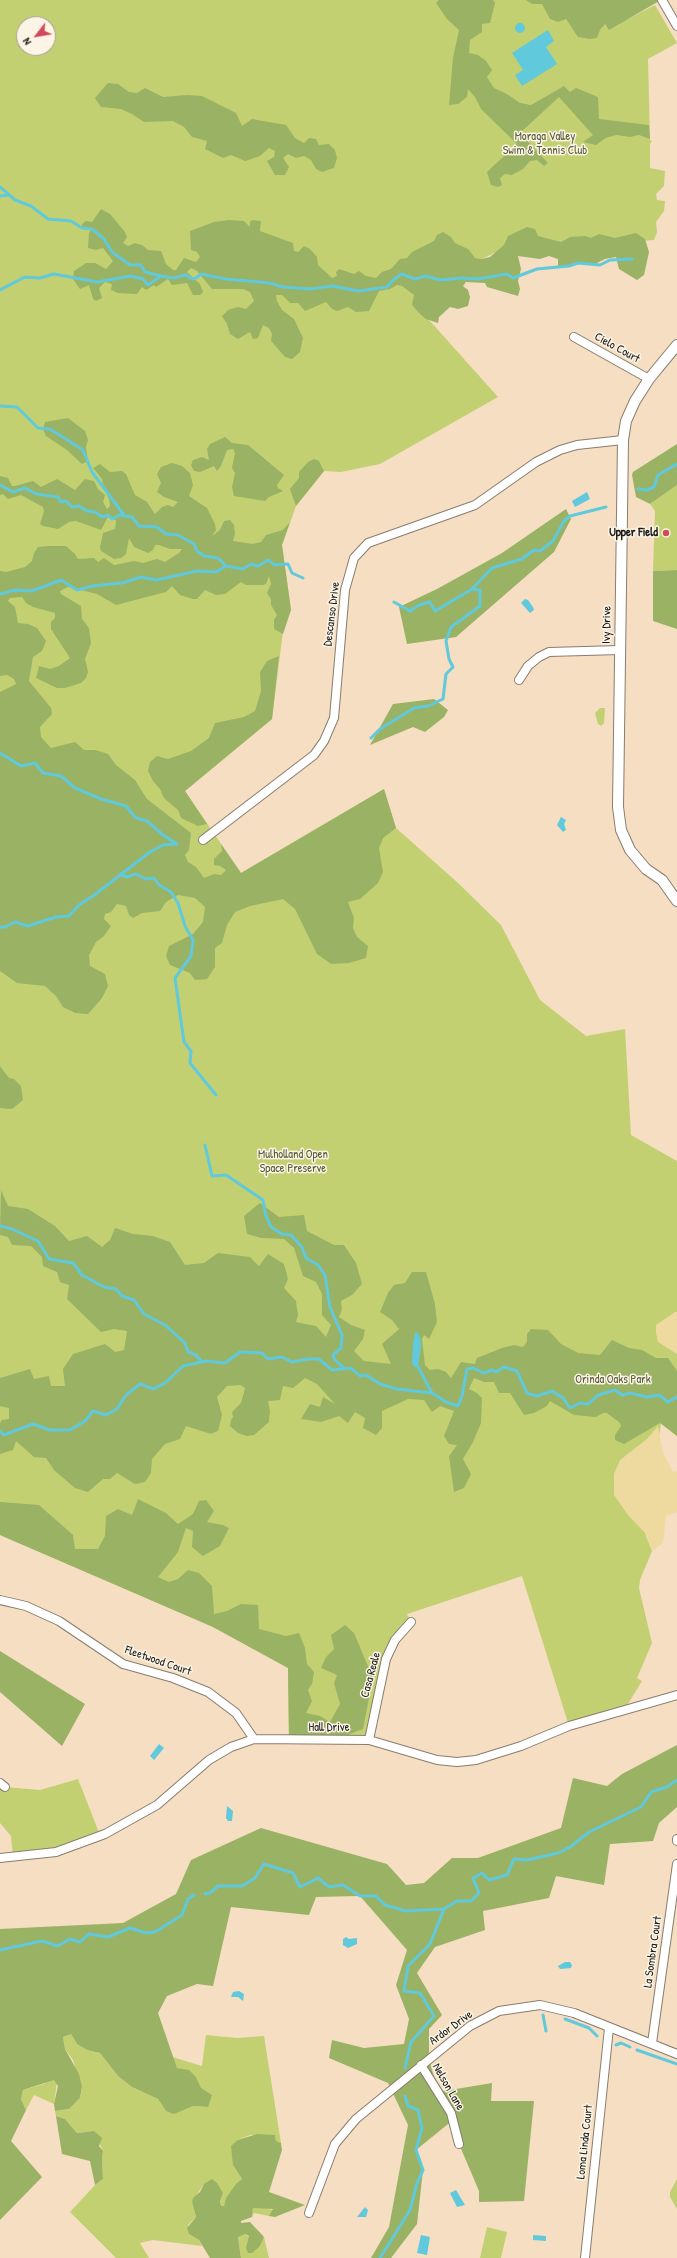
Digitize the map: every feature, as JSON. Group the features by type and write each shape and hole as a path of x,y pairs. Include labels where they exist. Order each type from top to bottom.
{"street":[{"path":"662,0 677,26"},
{"name":"Cielo Court","path":"574,337 649,379"},
{"name":"Ivy Drive","path":"676,894 662,880 646,869 630,850 621,830 618,807 623,440 626,421 649,379 677,345"},
{"name":"Descanso Drive","path":"203,840 314,756 324,741 334,718 346,590 354,558 368,542 476,505 536,462 560,450 577,445 623,440"},
{"path":"519,680 528,666 538,657 549,652 620,650"},
{"name":"Fleetwood Court","path":"0,1600 26,1606 58,1621 123,1664 173,1678 208,1692 236,1713 254,1739"},
{"name":"Casa Reale","path":"369,1740 386,1658 395,1640 411,1622"},
{"name":"Hall Drive","path":"0,1858 56,1852 105,1834 156,1804 209,1760 231,1747 254,1739 369,1740 437,1760 457,1762 476,1760 521,1746 569,1726 677,1695"},
{"name":"La Sombra Court","path":"652,2044 677,1864"},
{"name":"Ardor Drive","path":"309,2213 335,2144 356,2119 470,2026 499,2011 540,2005 577,2014 677,2054"},
{"name":"Loma Linda Court","path":"585,2258 609,2028"},
{"name":"Nelson Lane","path":"421,2065 451,2113 459,2144"}],"green space":[{"name":"Mulholland Open Space Preserve","path":"0,0 595,0 626,20 655,5 677,43 648,59 650,140 652,141 650,144 650,168 665,171 664,186 656,194 657,200 665,201 664,211 656,222 657,232 654,240 494,253 482,259 475,258 423,315 498,397 380,464 341,472 324,471 296,506 282,545 291,610 283,631 272,719 185,791 241,873 384,789 396,828 457,882 501,925 540,1000 586,1036 625,1029 631,1135 677,1161 677,1436 661,1423 646,1536 652,1551 640,1580 639,1588 652,1643 637,1678 642,1681 623,1712 569,1726 522,1576 407,1614 411,1622 395,1640 369,1740 289,1741 288,1668 213,1627 0,1535"},
{"path":"439,0 493,0 495,3 490,23 482,24 482,32 470,40 469,53 478,55 486,61 492,70 487,77 494,88 507,94 520,103 531,105 564,86 570,92 576,88 598,97 599,119 649,125 650,139 639,135 630,137 616,135 606,138 596,145 583,142 593,135 559,97 520,133 548,163 544,166 537,160 530,161 523,169 512,175 505,174 500,178 502,185 498,187 491,185 487,172 517,144 481,109 475,97 468,89 467,97 458,104 449,105 453,58 459,30 447,19 436,3"},
{"path":"526,0 661,0 609,30 605,24 600,30 597,38 590,39 578,37 566,19 558,22 550,19 542,4 532,4"},
{"path":"108,83 118,84 129,92 137,93 145,88 163,97 187,95 202,96 236,113 242,126 252,119 286,125 295,138 304,143 309,138 316,139 319,145 329,144 335,150 337,158 334,168 322,172 316,169 311,160 304,156 296,158 288,154 283,158 289,167 285,175 275,175 267,161 274,157 275,151 269,148 260,156 245,161 231,155 223,158 205,149 207,141 192,137 184,127 173,121 144,122 121,109 101,107 95,98"},
{"path":"101,209 110,214 125,232 127,237 123,243 128,246 135,243 142,245 148,250 161,251 166,264 173,270 176,270 184,258 196,262 200,257 197,252 191,250 190,231 214,222 229,220 244,221 250,227 250,222 252,220 261,221 260,231 293,243 294,251 298,252 304,246 310,249 317,257 318,265 332,278 337,276 336,272 339,269 354,274 359,271 366,276 376,278 382,272 391,269 400,259 407,258 412,252 434,241 437,235 443,232 451,237 455,243 468,249 475,258 482,259 490,257 504,245 508,236 527,227 535,229 538,236 561,242 570,237 585,236 591,238 599,234 615,238 636,233 645,239 649,252 644,275 637,280 619,269 616,257 605,259 595,264 578,263 558,267 558,259 549,256 540,259 518,256 521,269 518,281 520,289 518,296 487,287 485,283 466,282 463,286 468,290 470,297 468,306 458,309 450,307 439,317 438,323 426,319 420,314 412,305 414,295 402,286 397,285 390,289 379,291 369,311 356,312 348,307 337,311 332,309 326,302 305,311 298,303 290,303 282,295 276,295 277,301 282,310 294,319 303,338 300,352 292,359 285,357 271,341 272,334 269,328 263,325 258,338 253,339 250,332 238,339 230,334 227,324 222,316 228,310 238,307 246,309 254,301 250,292 243,289 212,289 197,271 191,268 187,272 200,284 203,292 200,295 193,295 187,283 172,285 168,279 156,287 154,285 146,290 142,287 137,294 118,293 111,290 112,284 105,282 99,288 102,298 96,301 93,299 89,285 80,289 73,279 74,271 86,263 95,263 106,269 113,261 103,248 96,250 88,248 89,233 91,229 82,228 82,224 86,221 92,222"},
{"path":"68,418 85,431 88,440 86,447 88,461 82,464 67,450 46,436 43,429 45,422"},
{"path":"225,437 232,443 248,445 284,475 277,485 278,488 283,491 269,497 265,501 234,496 232,487 235,473 232,468 235,453 233,449 227,450 221,466 217,471 214,466 200,472 194,471 191,465 193,460 202,457 209,460 207,449 210,444"},
{"path":"677,444 677,485 650,504 636,497 632,475 633,472"},
{"path":"314,459 319,461 324,471 296,506 290,489 299,478 299,472 308,462"},
{"path":"172,463 182,466 190,473 193,485 189,496 207,508 215,524 216,530 212,536 220,530 224,521 230,520 234,525 235,534 233,541 253,544 261,542 266,535 283,530 290,522 282,545 291,610 283,634 274,629 274,620 277,615 271,605 271,599 267,593 271,584 269,576 266,584 246,585 241,582 225,594 216,595 205,590 197,599 193,599 180,595 172,586 166,592 116,605 97,594 68,587 60,591 61,594 81,606 82,619 89,628 91,643 85,659 88,672 86,678 81,683 65,688 57,688 36,678 39,666 50,669 59,666 70,658 51,629 51,622 55,618 55,613 33,607 26,603 22,597 10,598 8,601 15,607 18,623 28,624 37,628 46,641 42,651 33,657 29,681 51,708 52,714 40,727 41,737 51,748 75,742 84,750 96,750 108,754 116,765 135,780 147,799 191,833 189,850 185,855 188,862 196,867 204,878 214,874 221,875 226,870 220,866 214,865 214,859 222,851 221,844 241,873 384,789 396,828 383,838 379,848 383,872 378,883 360,899 348,902 354,918 353,928 357,937 368,946 366,958 349,963 331,964 317,954 295,909 283,899 250,906 235,912 227,925 222,943 215,948 215,967 207,979 195,980 190,973 170,965 166,956 169,946 193,934 203,922 205,907 195,898 178,895 166,902 160,911 142,913 133,918 129,915 126,906 117,904 111,912 105,914 104,919 111,926 104,936 96,942 89,955 90,966 105,974 108,986 102,998 88,1014 75,1013 63,1007 56,996 45,986 17,983 0,971 0,692 16,684 14,679 7,675 0,676 0,571 6,572 25,567 32,561 34,553 38,547 66,546 78,559 94,558 98,562 104,558 114,565 134,561 143,563 157,559 165,562 179,553 182,549 170,549 155,545 153,550 148,553 134,547 129,538 126,554 121,558 114,559 101,551 100,547 103,533 115,529 116,521 114,519 108,517 101,530 76,521 69,522 58,529 43,526 40,524 44,511 43,507 21,495 8,499 3,494 0,495 0,476 8,478 12,486 33,481 41,487 57,479 75,490 85,479 94,481 98,489 105,495 103,502 107,509 110,506 109,499 103,487 102,479 93,468 100,464 110,472 122,471 126,474 135,495 147,502 155,514 162,507 168,505 173,507 178,502 164,497 157,492 161,483 157,474 161,467"},
{"name":"Upper Field","path":"677,485 677,570 653,571 655,511 650,504"},
{"path":"566,509 571,519 554,552 456,637 407,644 399,607 437,589 502,553"},
{"path":"677,570 677,629 653,621 653,571"},
{"path":"279,656 272,719 185,791 207,824 198,826 181,818 178,810 164,798 160,789 153,781 148,771 150,762 157,756 168,759 191,751 209,738 215,723 244,717 255,711 261,691 260,672 267,661"},
{"path":"434,699 448,710 444,717 425,732 413,727 370,745 393,704"},
{"path":"600,708 605,708 604,723 601,726 598,724 595,713"},
{"path":"0,1066 9,1078 14,1079 21,1086 23,1100 12,1109 0,1108"},
{"name":"Orinda Oaks Park","path":"1,1190 8,1206 28,1209 55,1226 69,1241 87,1236 102,1247 110,1240 115,1228 133,1234 153,1236 170,1242 185,1265 204,1263 218,1253 250,1257 259,1266 268,1254 284,1264 288,1279 284,1288 296,1301 298,1315 296,1322 316,1326 326,1337 331,1325 322,1315 322,1294 316,1282 303,1276 294,1248 284,1239 261,1238 247,1234 244,1216 260,1203 279,1217 304,1215 307,1231 334,1245 344,1245 356,1263 362,1284 352,1295 341,1301 342,1310 339,1317 351,1325 365,1330 363,1339 354,1351 364,1361 391,1364 382,1344 399,1329 392,1320 380,1312 388,1293 394,1285 405,1283 412,1272 426,1272 435,1304 437,1322 429,1339 424,1335 422,1339 425,1365 430,1370 438,1369 446,1372 451,1378 461,1362 475,1364 477,1358 502,1348 514,1345 523,1347 527,1342 527,1334 531,1329 548,1330 561,1344 578,1353 600,1355 612,1340 629,1348 642,1350 656,1358 668,1358 677,1371 677,1436 660,1423 624,1444 615,1440 615,1435 621,1426 620,1423 607,1413 603,1413 596,1417 574,1415 550,1401 547,1406 534,1413 524,1415 510,1393 499,1393 494,1382 484,1382 474,1378 469,1389 477,1393 482,1398 481,1423 473,1442 463,1459 471,1474 464,1488 454,1492 449,1456 457,1445 449,1444 444,1436 454,1411 440,1406 432,1412 424,1400 408,1399 382,1411 382,1428 376,1435 363,1428 365,1418 355,1412 348,1423 339,1416 321,1422 301,1419 310,1404 320,1407 323,1397 335,1404 317,1384 305,1378 293,1388 283,1386 280,1400 268,1401 270,1411 269,1422 254,1435 247,1436 238,1433 230,1426 233,1417 232,1412 241,1403 245,1388 240,1385 227,1386 217,1397 222,1415 218,1431 211,1434 186,1426 180,1439 165,1444 152,1459 151,1473 145,1482 135,1484 117,1473 110,1479 103,1479 88,1492 75,1488 54,1470 46,1458 34,1457 16,1441 13,1450 0,1454 0,1423 2,1420 9,1419 9,1408 0,1406 0,1378 30,1369 34,1379 49,1376 51,1386 65,1386 63,1369 73,1354 105,1344 115,1352 124,1350 127,1331 114,1329 101,1332 67,1299 69,1285 60,1282 57,1272 43,1266 42,1257 31,1246 12,1245 8,1237 0,1235"},
{"path":"138,1499 166,1513 178,1524 193,1514 199,1501 206,1500 214,1511 207,1522 223,1525 229,1528 220,1546 203,1556 192,1547 193,1531 186,1528 178,1552 158,1577 169,1582 178,1579 188,1570 199,1573 212,1586 214,1614 227,1611 241,1604 258,1605 259,1629 286,1636 299,1633 305,1648 307,1664 314,1672 312,1684 308,1690 312,1701 306,1713 320,1716 330,1722 340,1704 334,1683 337,1675 321,1668 326,1657 334,1649 331,1635 345,1625 354,1633 373,1678 363,1729 334,1740 289,1741 288,1668 213,1627 0,1535 0,1502 39,1505 73,1535 75,1549 98,1549 105,1536 106,1516 118,1509 132,1515"},
{"path":"0,1651 85,1704 62,1746 0,1692"},
{"path":"677,1745 677,1807 659,1823 653,1841 610,1844 604,1885 556,1876 549,1898 483,1911 485,1930 435,1947 417,1973 442,2015 429,2029 429,2059 438,2092 492,2083 491,2101 534,2101 524,2201 479,2202 479,2191 459,2144 453,2120 416,2150 423,2170 417,2224 391,2258 371,2258 389,2227 408,2125 388,2083 329,2058 332,2040 364,2048 404,2044 409,2019 396,1985 407,1950 360,1896 316,1897 309,1915 231,1907 213,1986 197,1984 167,1996 158,2013 177,2068 189,2070 196,2077 201,2088 212,2095 208,2107 193,2106 174,2114 166,2111 158,2099 132,2087 118,2076 100,2053 87,2050 77,2044 71,2034 63,2037 65,2049 79,2074 82,2087 80,2098 69,2109 55,2111 54,2104 58,2086 54,2080 23,2090 21,2099 26,2110 11,2141 42,2177 0,2220 0,1929 123,1923 176,1894 191,1860 261,1828 387,1864 406,1885 424,1883 452,1858 478,1858 561,1828 573,1778 607,1786 622,1774"},
{"path":"78,1779 100,1835 56,1852 13,1857 11,1836 0,1823 0,1783 5,1787 40,1790"},
{"path":"71,2034 77,2044 87,2050 100,2053 118,2076 132,2087 158,2099 166,2111 193,2106 208,2107 196,2077 177,2068 172,2057 202,2066 206,2035 237,2038 264,2036 281,2143 276,2142 275,2135 250,2135 238,2140 233,2165 242,2179 226,2198 224,2206 221,2206 220,2200 223,2193 204,2184 192,2202 196,2217 188,2225 189,2234 199,2240 202,2246 153,2240 140,2243 149,2258 116,2258 70,2212 95,2185 103,2179 103,2151 94,2131 77,2133 65,2119 56,2116 55,2111 69,2109 80,2098 82,2088 73,2060 65,2049 63,2037"},
{"path":"49,2080 54,2080 57,2082 54,2104 34,2095 26,2110 21,2099 23,2090 44,2084"},
{"path":"56,2116 65,2119 77,2133 94,2131 102,2138 99,2146 103,2151 103,2179 95,2185 90,2161 62,2154"},
{"path":"257,2134 275,2135 276,2141 281,2143 282,2150 269,2192 305,2205 275,2217 269,2216 273,2209 253,2208 252,2217 241,2221 241,2223 250,2222 264,2237 260,2246 252,2253 248,2253 246,2248 249,2236 245,2234 238,2237 241,2258 210,2258 199,2240 189,2234 187,2228 196,2217 192,2202 193,2198 200,2192 204,2184 212,2179 217,2183 223,2193 220,2201 221,2206 224,2206 226,2198 236,2184 242,2179 233,2165 231,2146 238,2140"},
{"path":"677,2179 677,2209 670,2197 670,2192"},
{"path":"260,2207 273,2210 269,2216 254,2213 252,2217 253,2208"},
{"path":"487,2227 507,2232 501,2258 480,2258"},
{"path":"245,2234 260,2246 264,2237 269,2258 241,2258 238,2236"}],"sand":[{"path":"677,1312 677,1354 658,1342 656,1333 656,1325"},
{"path":"658,1426 663,1453 673,1472 677,1471 677,1512 666,1516 663,1543 652,1551 645,1533 628,1515 614,1495 614,1474 620,1460 647,1439"}],"water":[{"path":"518,23 522,23 525,28 522,33 518,33 515,30 515,26"},
{"path":"548,30 554,41 546,47 557,64 522,86 515,75 523,70 512,53"},
{"path":"587,492 590,499 575,507 572,501"},
{"path":"525,599 528,600 533,607 534,610 530,613 521,603"},
{"path":"561,817 566,820 564,824 566,830 563,832 557,825"},
{"path":"417,1332 420,1336 421,1346 418,1367 414,1367 412,1363 413,1343 415,1333"},
{"path":"159,1744 164,1748 154,1760 150,1756"},
{"path":"227,1806 233,1811 232,1821 228,1821 226,1818"},
{"path":"346,1937 349,1939 357,1938 357,1944 348,1948 343,1945 343,1939"},
{"path":"565,1962 570,1962 572,1965 571,1968 560,1969 558,1966"},
{"path":"239,1991 244,1994 243,2001 238,1997 231,1997 233,1992"},
{"path":"456,2190 465,2205 457,2207 450,2193"},
{"path":"365,2207 368,2210 366,2217 357,2217"},
{"path":"421,2235 430,2237 427,2255 417,2253"},
{"path":"533,2235 546,2236 546,2241 533,2240"}],"waterway":[{"path":"0,187 15,200 31,206 48,219 71,221 82,228 92,229 104,239 112,252 130,265 141,265 145,272 161,276"},
{"path":"0,196 8,195"},
{"path":"0,290 25,277 40,278 54,274 97,282 131,276 143,279 148,285 161,276 173,278 186,275 192,279 201,274 226,279 270,283 283,287 310,289 333,286 358,291 387,287 393,280 402,274 415,279 426,276 440,280 462,278 478,279 507,274 513,278 537,269 569,266 578,263 600,265 610,260 632,259"},
{"path":"0,406 17,407 38,428 50,429 83,450 92,472 124,515"},
{"path":"638,489 647,490 654,487 658,475 677,464"},
{"path":"0,485 13,492 25,488 36,494 58,497 61,502 66,501 72,507 79,506 87,511 95,512 102,517 108,515 112,519 119,515 132,517 139,526 157,527 166,534 178,535 194,544 197,551 204,556 218,558 226,566"},
{"path":"394,602 410,611 419,605 430,602 435,611 472,589 492,568 522,559 534,550 540,551 553,541 564,521 570,516 606,507"},
{"path":"0,594 15,590 32,591 61,580 77,590 92,586 122,583 141,577 156,580 197,571 216,572 226,566 243,569 251,564 258,566 268,560 275,565 288,564 292,573 303,578"},
{"path":"371,738 380,729 414,708 428,706 443,699 446,674 453,667 449,659 446,641 451,627 480,606 480,590 472,589"},
{"path":"0,753 21,766 35,763 43,773 61,776 75,788 101,799 126,806 136,818 147,821 163,835 177,844"},
{"path":"0,927 5,927 15,922 28,926 56,917 69,916 79,905 150,852 163,845 177,844"},
{"path":"120,874 127,877 136,874 146,879 154,878 159,885 171,892 178,903 185,926 193,940 191,956 175,978 184,1042 191,1051 190,1063 216,1095"},
{"path":"205,1145 212,1176 226,1175 263,1200 266,1216 271,1227 282,1234 291,1235 302,1247 306,1258 318,1265 325,1275 330,1307 342,1335 341,1348 333,1355 335,1360 344,1368"},
{"path":"0,1226 12,1229 38,1241 49,1259 73,1263 82,1275 104,1287 116,1289 122,1296 134,1300 144,1314 165,1325 185,1343 188,1352 196,1355 202,1362"},
{"path":"0,1431 4,1435 33,1424 50,1430 70,1430 85,1421 93,1411 106,1415 117,1409 126,1395 140,1384 154,1389 165,1383 183,1366 206,1361 225,1363 240,1352 262,1353 268,1359 282,1357 292,1362 308,1359 319,1359 332,1370 351,1368 360,1376 366,1375 380,1384 397,1389 432,1393 446,1402 458,1406 462,1396 467,1369 473,1368 484,1373 492,1370 496,1372 504,1367 517,1371 527,1393 537,1396 552,1391 563,1398 570,1408 580,1403 588,1404 598,1395 615,1390 622,1395 630,1393 647,1397 659,1395 668,1402 677,1397"},
{"path":"418,1367 432,1393"},
{"path":"205,1894 210,1893 218,1886 242,1886 255,1878 264,1864 293,1873 300,1887 318,1878 329,1887 343,1885 360,1896 376,1896 385,1905 406,1911 444,1909 457,1901 471,1901 479,1893 473,1878 482,1873 489,1880 507,1875 514,1859 527,1860 558,1853 570,1847 589,1832 641,1807 651,1792 667,1787 677,1780"},
{"path":"0,1950 42,1941 58,1946 69,1939 80,1942 89,1934 108,1937 130,1928 146,1933 155,1932 182,1915 188,1899 194,1895"},
{"path":"405,2068 411,2042 434,2016 420,1993 404,1991 408,1966 430,1944 444,1909"},
{"path":"543,2015 546,2031"},
{"path":"565,2019 589,2028 597,2036"},
{"path":"616,2045 621,2043 630,2047"},
{"path":"637,2050 677,2064"},
{"path":"380,2258 410,2210 417,2183 423,2170 416,2150 422,2128 418,2110 408,2106 405,2096"}],"place":[{"name":"Upper Field","path":"666,533"}],"park label":[{"name":"Moraga Valley Swim & Tennis Club","path":"545,144"}]}
